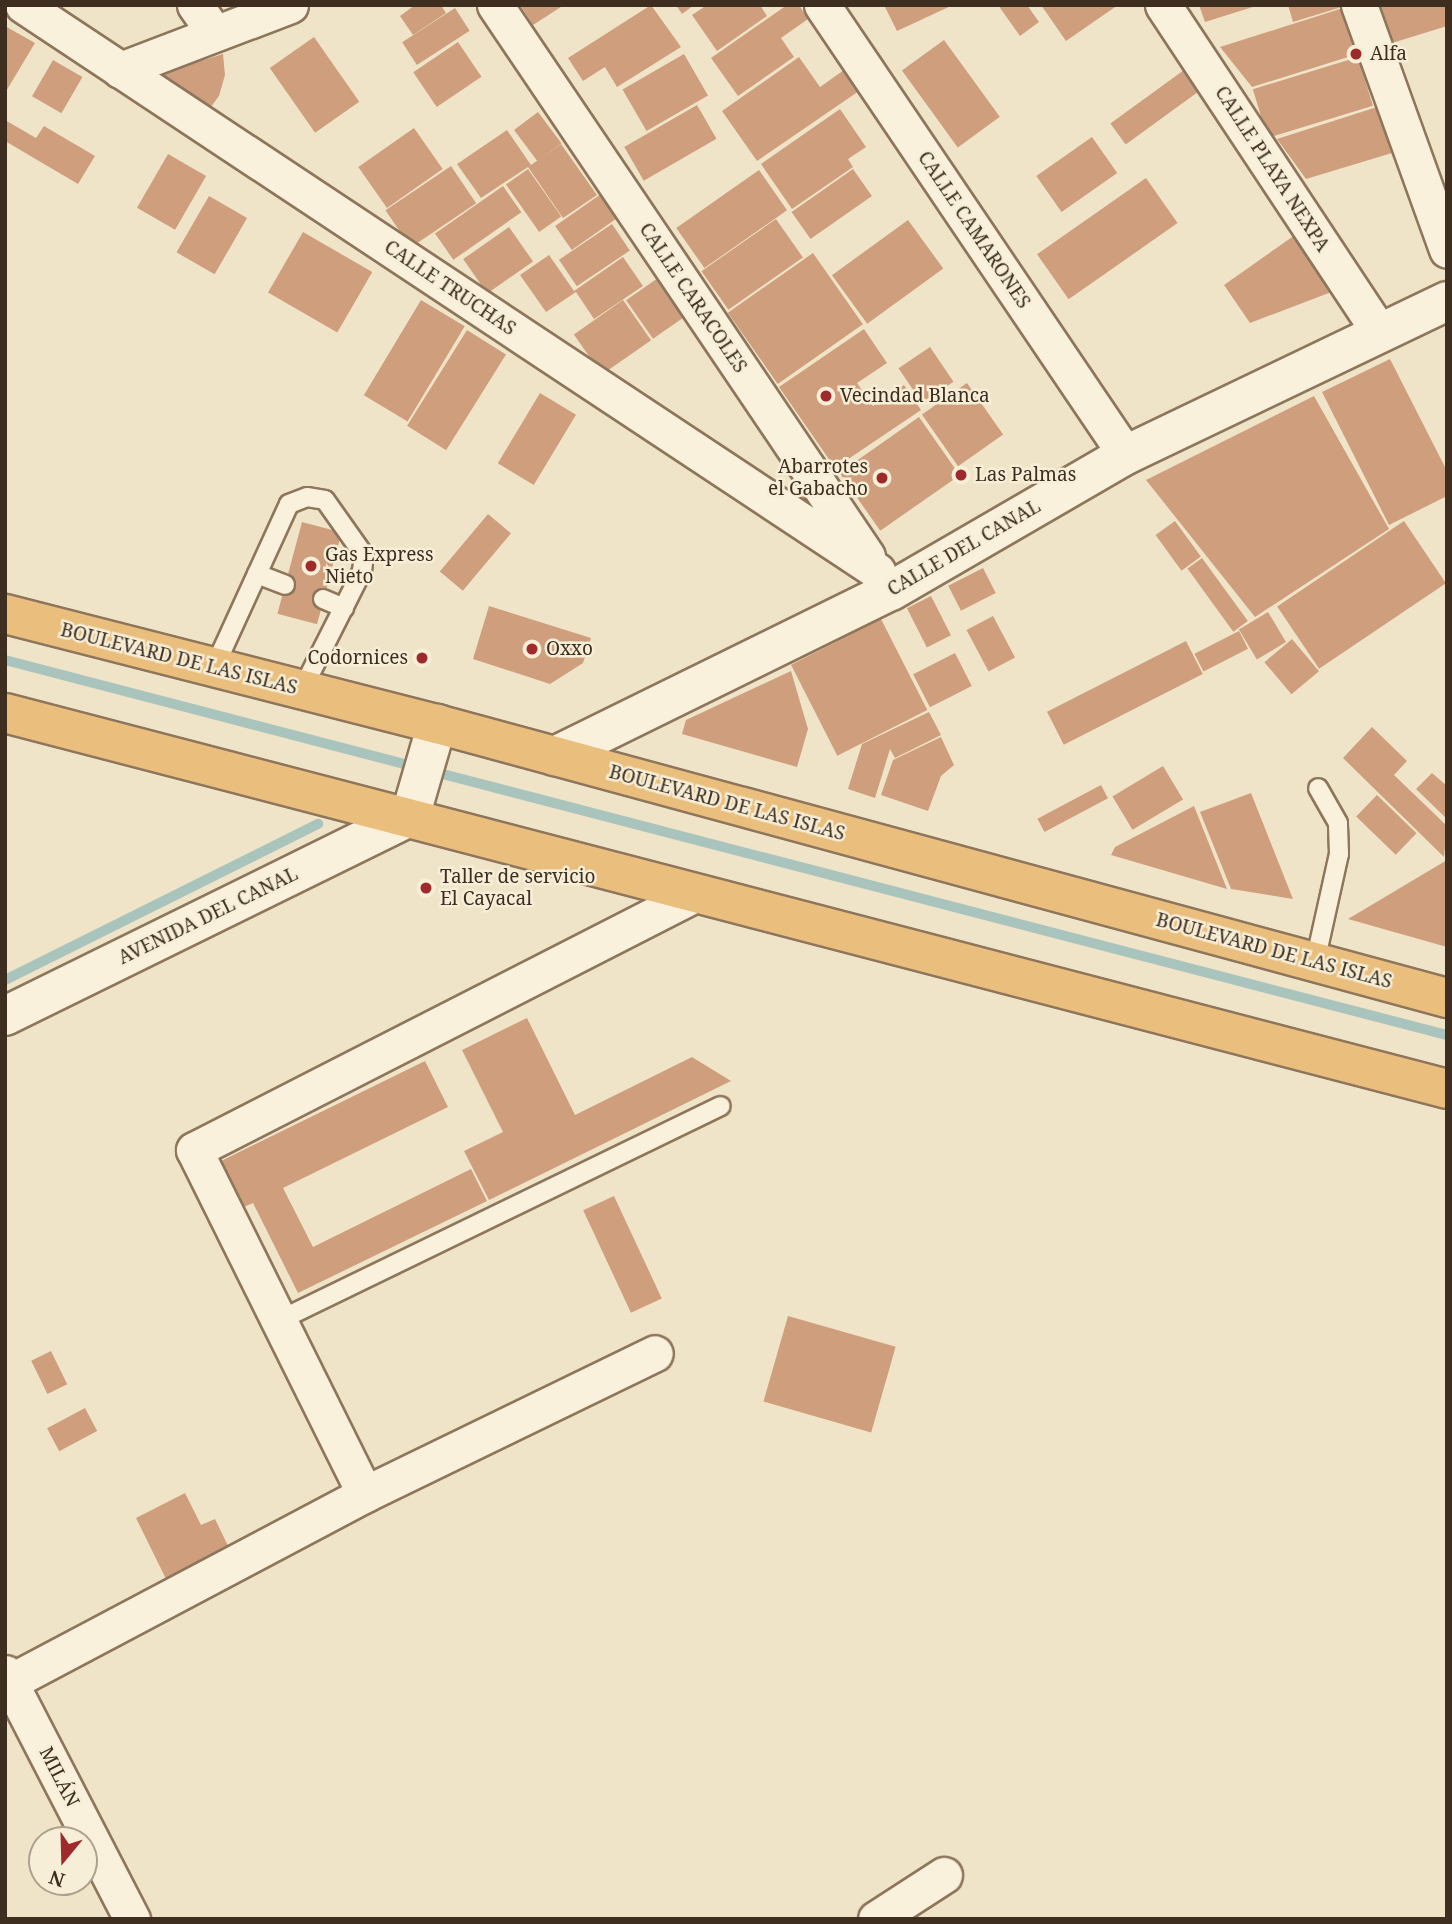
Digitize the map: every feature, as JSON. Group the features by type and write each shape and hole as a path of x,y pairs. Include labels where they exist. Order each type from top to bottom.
{"highway":[{"name":"BOULEVARD DE LAS ISLAS","path":"5,614 302,690 433,739 555,756 1447,998"},
{"path":"5,713 412,812 696,893 1447,1088"}],"street":[{"name":"CALLE TRUCHAS","path":"23,5 884,581"},
{"path":"120,70 204,18 290,5"},
{"name":"CALLE CARACOLES","path":"495,5 884,581"},
{"name":"CALLE CAMARONES","path":"822,5 1126,455"},
{"name":"CALLE PLAYA NEXPA","path":"1163,5 1380,333"},
{"path":"1359,5 1447,250"},
{"name":"CALLE DEL CANAL","path":"555,756 1126,455 1447,302"},
{"path":"412,812 433,739"},
{"name":"AVENIDA DEL CANAL","path":"5,1016 412,812"},
{"path":"365,1493 194,1150 696,893"},
{"path":"8,1678 365,1493 655,1353"},
{"name":"MILÁN","path":"8,1678 132,1919"},
{"path":"876,1919 944,1875"}],"lane":[{"path":"214,668 289,503 307,497 325,500 364,555 362,571 302,690"},
{"path":"257,574 285,585"},
{"path":"323,599 344,608"},
{"path":"1315,962 1339,854 1338,823 1318,788"},
{"path":"278,1321 721,1106"}],"building":[{"path":"415,5 441,5 446,13 413,35 400,16"},
{"path":"520,5 564,5 533,25"},
{"path":"651,5 681,47 617,87 605,67 583,81 568,58"},
{"path":"676,5 694,5 682,14"},
{"path":"707,5 760,5 767,16 717,51 692,15"},
{"path":"787,5 799,5 808,19 781,38 794,57 738,96 711,58"},
{"path":"884,5 953,5 897,31"},
{"path":"998,5 1027,5 1039,22 1020,36"},
{"path":"1041,5 1118,5 1066,41"},
{"path":"1199,5 1256,5 1256,6 1205,22"},
{"path":"1288,5 1345,5 1345,6 1293,22"},
{"path":"1376,5 1447,5 1447,26 1389,44"},
{"path":"1346,7 1361,53 1252,87 1220,47"},
{"path":"455,8 470,31 417,65 402,42"},
{"path":"5,26 35,43 5,93"},
{"path":"314,37 359,102 315,133 270,68"},
{"path":"944,40 1000,117 958,147 902,71"},
{"path":"458,42 481,77 437,107 413,72"},
{"path":"223,54 225,75 219,96 207,112 162,83 162,73"},
{"path":"684,54 708,96 647,131 623,90"},
{"path":"799,57 820,87 844,70 859,91 757,161 722,111"},
{"path":"1358,57 1373,106 1268,138 1253,89"},
{"path":"53,60 82,77 61,113 32,96"},
{"path":"1184,70 1199,91 1126,145 1110,123"},
{"path":"697,105 716,139 644,181 624,147"},
{"path":"1377,107 1392,153 1306,179 1277,139"},
{"path":"840,109 866,147 848,159 853,167 792,209 761,164"},
{"path":"538,112 561,143 538,161 514,130"},
{"path":"5,120 36,138 44,126 95,156 78,184 5,141"},
{"path":"414,128 443,169 387,208 358,167"},
{"path":"507,130 531,165 561,144 597,195 563,218 528,167 481,198 457,164"},
{"path":"1092,137 1117,173 1062,212 1036,176"},
{"path":"168,154 206,176 175,230 137,208"},
{"path":"451,166 476,203 411,247 386,210"},
{"path":"528,169 561,217 539,232 506,184"},
{"path":"853,169 872,196 810,239 792,212"},
{"path":"759,170 787,210 704,268 676,228"},
{"path":"1146,178 1178,223 1069,299 1037,254"},
{"path":"503,186 521,212 453,260 435,234"},
{"path":"601,194 618,218 572,250 555,226"},
{"path":"209,196 247,218 215,274 176,252"},
{"path":"776,219 803,258 728,310 701,271"},
{"path":"908,220 943,269 867,324 832,275"},
{"path":"612,224 630,251 577,286 559,260"},
{"path":"509,227 533,261 487,294 463,259"},
{"path":"303,232 372,272 337,333 268,293"},
{"path":"1295,235 1334,291 1250,323 1224,285"},
{"path":"813,253 863,324 778,384 728,313"},
{"path":"549,255 574,291 623,257 643,286 594,319 576,292 546,312 520,275"},
{"path":"658,278 685,317 653,339 626,300"},
{"path":"421,300 465,326 408,421 364,395"},
{"path":"623,300 651,340 602,375 574,334"},
{"name":"Vecindad Blanca","path":"864,329 887,363 857,383 873,406 904,385 921,410 835,468 779,387"},
{"path":"467,330 506,354 446,450 407,426"},
{"path":"930,347 953,382 922,403 898,368"},
{"path":"1390,359 1447,471 1447,496 1389,525 1322,392"},
{"path":"967,383 1003,435 958,466 922,415"},
{"path":"540,393 576,415 534,485 498,463"},
{"path":"1314,396 1389,529 1255,617 1146,480"},
{"path":"919,417 960,475 880,531 840,473"},
{"path":"488,514 511,533 463,591 440,571"},
{"path":"1175,521 1201,557 1181,571 1156,535"},
{"path":"1404,521 1446,583 1319,669 1277,607"},
{"path":"302,522 342,533 317,624 277,614"},
{"path":"1202,558 1248,621 1233,632 1187,569"},
{"path":"983,568 996,593 961,611 948,586"},
{"path":"931,596 951,635 927,647 907,608"},
{"name":"Oxxo","path":"489,606 591,638 583,663 550,684 473,659"},
{"path":"1268,612 1286,642 1257,660 1239,630"},
{"path":"993,616 1015,657 989,672 967,630"},
{"path":"881,619 927,710 837,756 791,665"},
{"path":"1239,631 1248,649 1204,672 1194,654"},
{"path":"1292,639 1319,671 1291,694 1264,662"},
{"path":"1186,641 1203,674 1064,745 1047,712"},
{"path":"955,653 972,686 930,707 913,674"},
{"path":"791,671 808,729 797,767 682,734 686,720"},
{"path":"929,712 941,735 895,758 890,749 875,798 848,789 862,744"},
{"path":"1372,727 1407,761 1394,775 1447,826 1444,857 1343,758"},
{"path":"941,737 954,765 941,776 928,811 881,795 893,760"},
{"path":"1163,766 1183,799 1133,830 1112,796"},
{"path":"1432,773 1447,786 1447,819 1416,789"},
{"path":"1101,785 1108,798 1044,832 1037,819"},
{"path":"1251,793 1293,899 1231,889 1200,812"},
{"path":"1377,795 1417,833 1396,855 1356,817"},
{"path":"1194,806 1227,889 1111,855 1115,847"},
{"path":"1447,860 1447,947 1348,919"},
{"path":"527,1018 575,1115 692,1057 731,1081 489,1200 464,1151 503,1132 462,1050"},
{"path":"425,1061 448,1107 283,1188 313,1247 471,1169 487,1201 298,1293 253,1203 244,1207 221,1161"},
{"path":"614,1196 662,1298 631,1313 583,1210"},
{"path":"788,1316 896,1347 871,1432 763,1402"},
{"path":"51,1351 67,1384 47,1394 31,1361"},
{"path":"85,1408 97,1431 59,1451 47,1428"},
{"path":"185,1493 201,1525 215,1519 231,1552 168,1583 136,1518"}],"waterway":[{"path":"5,660 416,767"},
{"path":"431,771 1447,1035"},
{"path":"5,980 318,824"}],"place":[{"name":"Alfa","path":"1356,54"},
{"name":"Vecindad Blanca","path":"826,396"},
{"name":"Las Palmas","path":"961,475"},
{"name":"Abarrotes el Gabacho","path":"882,478"},
{"name":"Gas Express Nieto","path":"311,566"},
{"name":"Oxxo","path":"532,649"},
{"name":"Codornices","path":"422,658"},
{"name":"Taller de servicio El Cayacal","path":"426,888"}]}
